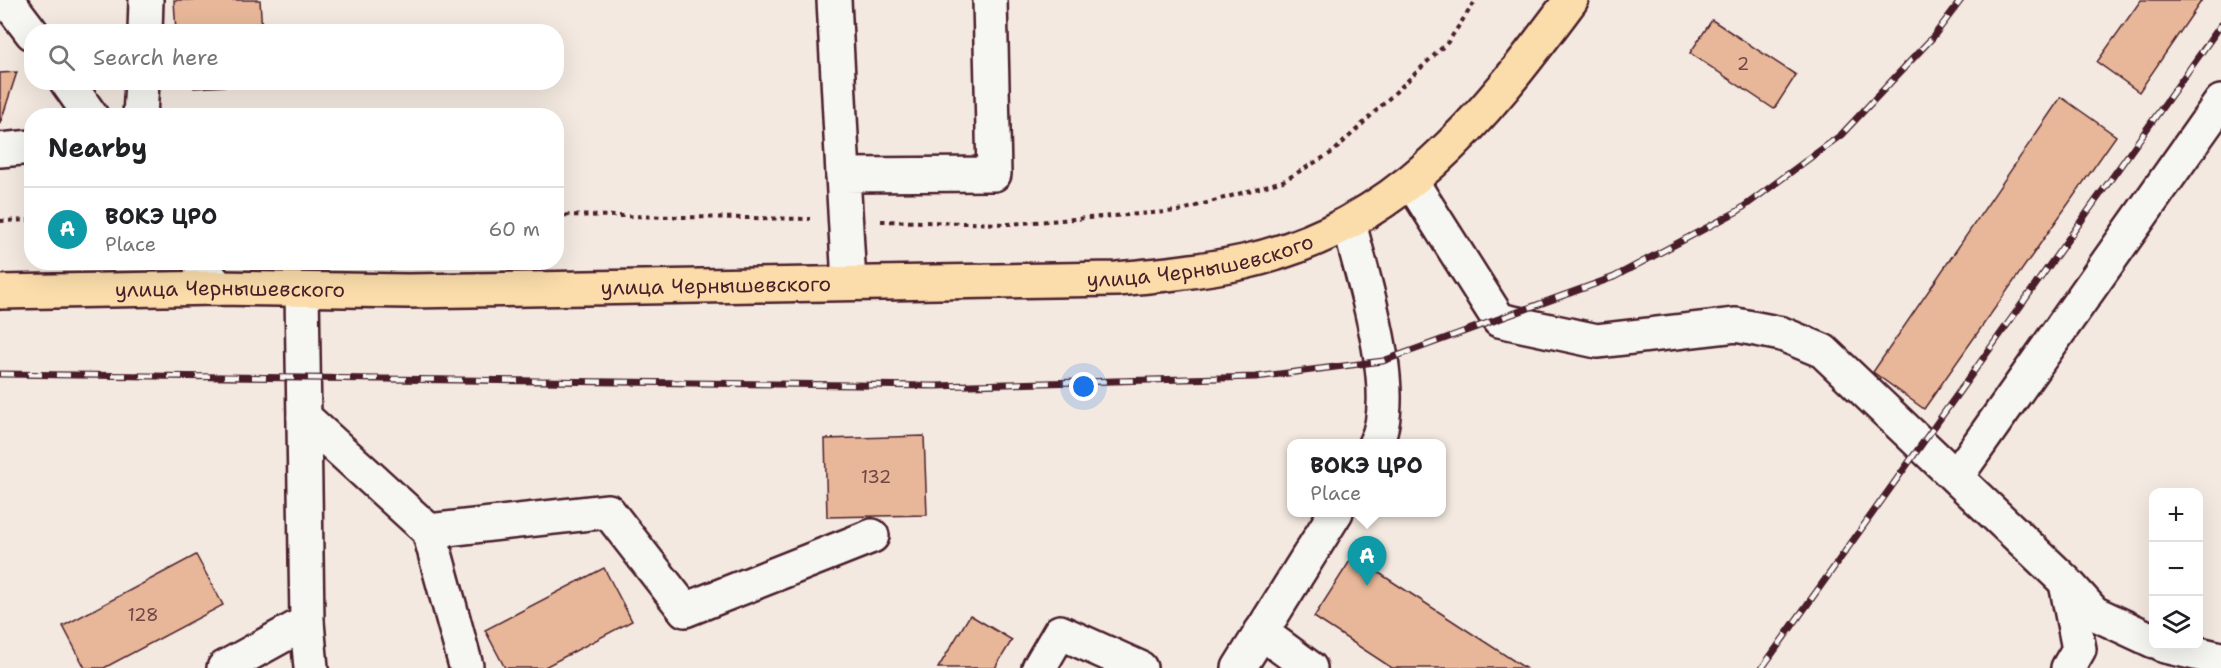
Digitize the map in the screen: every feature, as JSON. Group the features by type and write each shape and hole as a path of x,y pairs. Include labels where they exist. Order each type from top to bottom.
{"main road":[{"name":"улица Чернышевского","path":"0,292 208,275 302,290 408,291 1117,279 1186,272 1245,261 1297,246 1349,223 1411,181 1463,135 1514,76 1571,0"}],"lane":[{"path":"7,0 25,24"},
{"path":"145,24 146,0"},
{"path":"834,0 849,283"},
{"path":"843,175 994,174 990,0"},
{"path":"73,90 86,108"},
{"path":"140,108 142,90"},
{"path":"1956,477 2221,102"},
{"path":"0,150 24,148"},
{"path":"1411,181 1499,320 1598,341 1736,325 1782,334 1823,351 2066,582 2094,613 2149,639"},
{"path":"1349,223 1383,361 1382,431 1378,439"},
{"path":"302,290 307,622 311,668"},
{"path":"304,417 429,531 465,666"},
{"path":"429,531 608,511 685,610 872,536"},
{"path":"1236,666 1261,632 1333,517"},
{"path":"2066,582 2079,649 2068,668"},
{"path":"224,668 307,622"},
{"path":"1039,668 1060,632 1140,668"},
{"path":"1261,632 1310,668"},
{"path":"2185,650 2221,659"}],"path":[{"path":"564,215 1009,224 1179,211 1283,181 1333,152 1448,42 1476,0"},
{"path":"0,221 24,220"}],"building":[{"path":"174,0 260,0 262,24 176,24"},
{"path":"2141,0 2202,0 2139,92 2097,62"},
{"path":"1712,20 1796,75 1774,109 1690,53"},
{"path":"17,72 0,124 0,73"},
{"path":"2061,97 2116,136 1924,409 1873,372"},
{"path":"924,436 927,515 827,517 825,439"},
{"path":"196,555 223,605 104,668 85,668 63,626"},
{"path":"1353,556 1525,668 1392,668 1314,617"},
{"path":"604,568 632,621 543,668 505,668 485,630"},
{"path":"970,615 1012,640 995,668 938,668"}],"railway":[{"path":"0,374 935,386 1256,377 1383,361 1614,277 1738,211 1841,135 1933,37 1961,0"},
{"path":"1762,668 2221,25"}],"place":[{"name":"ВОКЭ ЦРО","path":"1367,586"}]}
